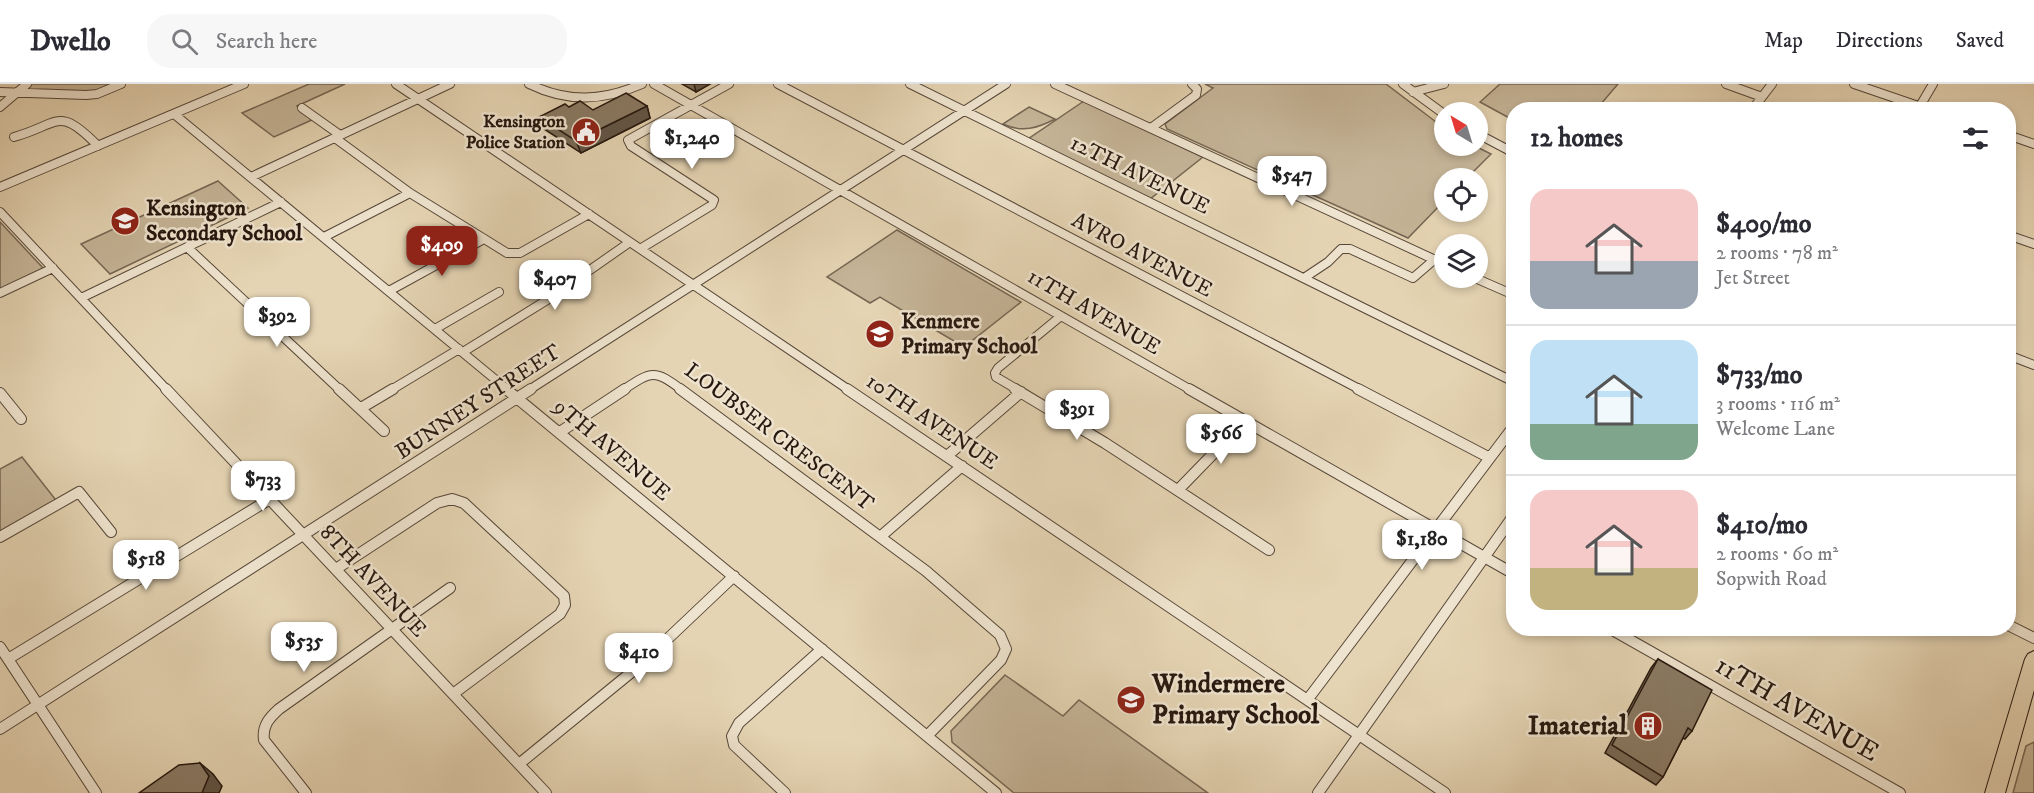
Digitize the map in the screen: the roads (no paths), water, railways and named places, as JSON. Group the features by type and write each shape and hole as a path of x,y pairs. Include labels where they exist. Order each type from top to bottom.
{"main road":[{"path":"1995,793 2034,659"}],"street":[{"path":"0,107 27,84"},
{"path":"0,92 92,95 121,84"},
{"path":"0,187 244,84"},
{"name":"10TH AVENUE","path":"396,84 1446,793"},
{"path":"251,177 450,84"},
{"path":"528,84 549,95 583,100 610,96 642,84"},
{"name":"11TH AVENUE","path":"654,84 1506,570"},
{"path":"640,249 714,203 710,195 631,146 627,141 729,84"},
{"name":"AVRO AVENUE","path":"778,84 1490,458"},
{"name":"12TH AVENUE","path":"910,84 1506,378"},
{"name":"BUNNEY STREET","path":"0,729 1006,84"},
{"path":"1055,84 1434,259"},
{"path":"1151,128 1196,95 1197,89 1192,84"},
{"path":"1403,84 1434,107"},
{"path":"1413,92 1444,84"},
{"path":"1726,84 1762,96"},
{"path":"1758,102 1772,84"},
{"path":"1854,84 1908,102"},
{"path":"1922,102 1933,84"},
{"path":"302,108 410,193 482,240 507,253 520,253 589,214"},
{"name":"9TH AVENUE","path":"174,114 996,793"},
{"path":"14,136 55,123 67,122 74,124 98,146"},
{"path":"2016,138 2034,144"},
{"path":"1488,139 1506,149"},
{"path":"324,237 410,193"},
{"path":"81,298 281,202"},
{"name":"8TH AVENUE","path":"0,212 546,793"},
{"path":"2016,238 2034,244"},
{"path":"389,291 482,240"},
{"path":"361,408 548,300 630,242"},
{"path":"187,247 384,431"},
{"path":"1304,278 1328,262 1341,249 1353,250 1410,277 1418,276 1434,260"},
{"path":"0,293 53,268"},
{"path":"1488,284 1506,292"},
{"path":"435,329 499,292"},
{"path":"1061,316 996,370 998,378 1178,490 1269,550"},
{"path":"2016,358 2034,365"},
{"name":"LOUBSER CRESCENT","path":"560,432 640,379 649,375 662,375 926,571 1000,635 1006,645 1006,653 1001,660 927,736"},
{"path":"947,456 1021,392"},
{"path":"0,393 21,419"},
{"path":"1178,490 1245,421"},
{"path":"1308,699 1506,437"},
{"name":"LOUBSER CRESCENT","path":"880,537 962,465"},
{"path":"0,537 79,492 111,531"},
{"path":"8,659 270,499"},
{"path":"336,569 433,505 453,499 464,503 560,592 565,600 560,614 453,694"},
{"path":"1318,793 1506,526"},
{"path":"519,764 639,666 734,576"},
{"path":"306,793 264,740 266,724 279,709 450,588"},
{"path":"2016,630 2034,638"},
{"name":"11TH AVENUE","path":"1623,636 1900,793"},
{"path":"0,647 96,793"},
{"path":"785,793 734,746 733,731 739,723 822,649"}],"place":[{"name":"Kensington Police Station","path":"586,132"},
{"name":"Kensington Secondary School","path":"125,221"},
{"name":"Kenmere Primary School","path":"880,334"},
{"name":"Windermere Primary School","path":"1131,700"},
{"name":"Imaterial","path":"1648,726"}]}
